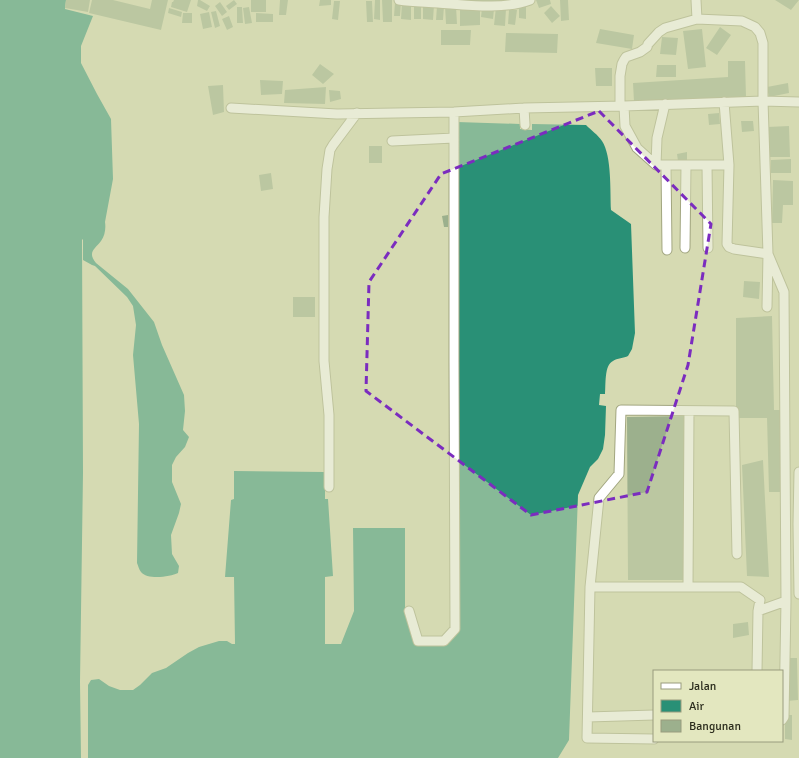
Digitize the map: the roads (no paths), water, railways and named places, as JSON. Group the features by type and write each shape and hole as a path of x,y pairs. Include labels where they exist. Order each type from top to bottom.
{"street":[{"path":"398,0 500,6 530,0"},
{"path":"696,0 697,19"},
{"path":"729,165 656,165 637,148 625,126 620,76 622,64 626,57 640,52 647,47 659,32 665,28 697,19 742,21 755,27 760,33 763,43 763,101 768,254 767,307"},
{"path":"724,102 729,165 727,244 729,247 734,249 768,254"},
{"path":"231,108 337,114 454,112 524,108 724,102 799,102"},
{"path":"656,165 656,138 665,104"},
{"path":"524,108 525,125"},
{"path":"409,611 418,641 444,641 455,629 454,112"},
{"path":"329,487 329,415 324,361 324,217 327,169 330,150 357,113"},
{"path":"392,141 454,138"},
{"path":"666,165 667,250"},
{"path":"685,248 686,165"},
{"path":"707,165 708,248"},
{"path":"768,254 784,292 786,601 783,718"},
{"path":"653,739 587,738 590,587 599,498 619,474 621,410 734,411 737,554"},
{"path":"688,587 689,411"},
{"path":"799,472 799,594"},
{"path":"590,587 741,587 760,600 758,611 757,670"},
{"path":"758,611 786,601"},
{"path":"588,717 653,715"}],"water":[{"path":"0,0 66,0 65,9 93,16 81,46 81,63 111,119 113,179 104,234 101,241 93,251 92,256 96,263 128,289 154,322 162,345 184,395 185,411 183,430 189,437 185,447 176,457 172,465 172,482 181,504 171,535 172,554 179,566 178,573 164,577 144,575 139,569 137,563 139,424 133,355 136,325 133,306 127,297 95,266 83,260 82,239 83,473 80,682 81,758 0,758"},
{"path":"457,122 520,124 520,129 532,130 532,124 586,125 602,141 605,148 609,165 611,210 631,224 635,333 632,349 628,356 615,360 610,363 608,367 605,394 600,394 599,405 606,406 603,449 598,459 590,467 578,495 569,740 558,758 88,758 88,685 91,680 99,679 109,686 120,690 133,690 152,673 166,668 199,647 219,641 227,641 235,644 234,577 225,577 231,500 234,499 234,471 325,472 325,499 328,499 333,576 325,577 325,644 341,644 354,611 353,528 405,528 405,611 416,643 446,644 458,630"}]}
